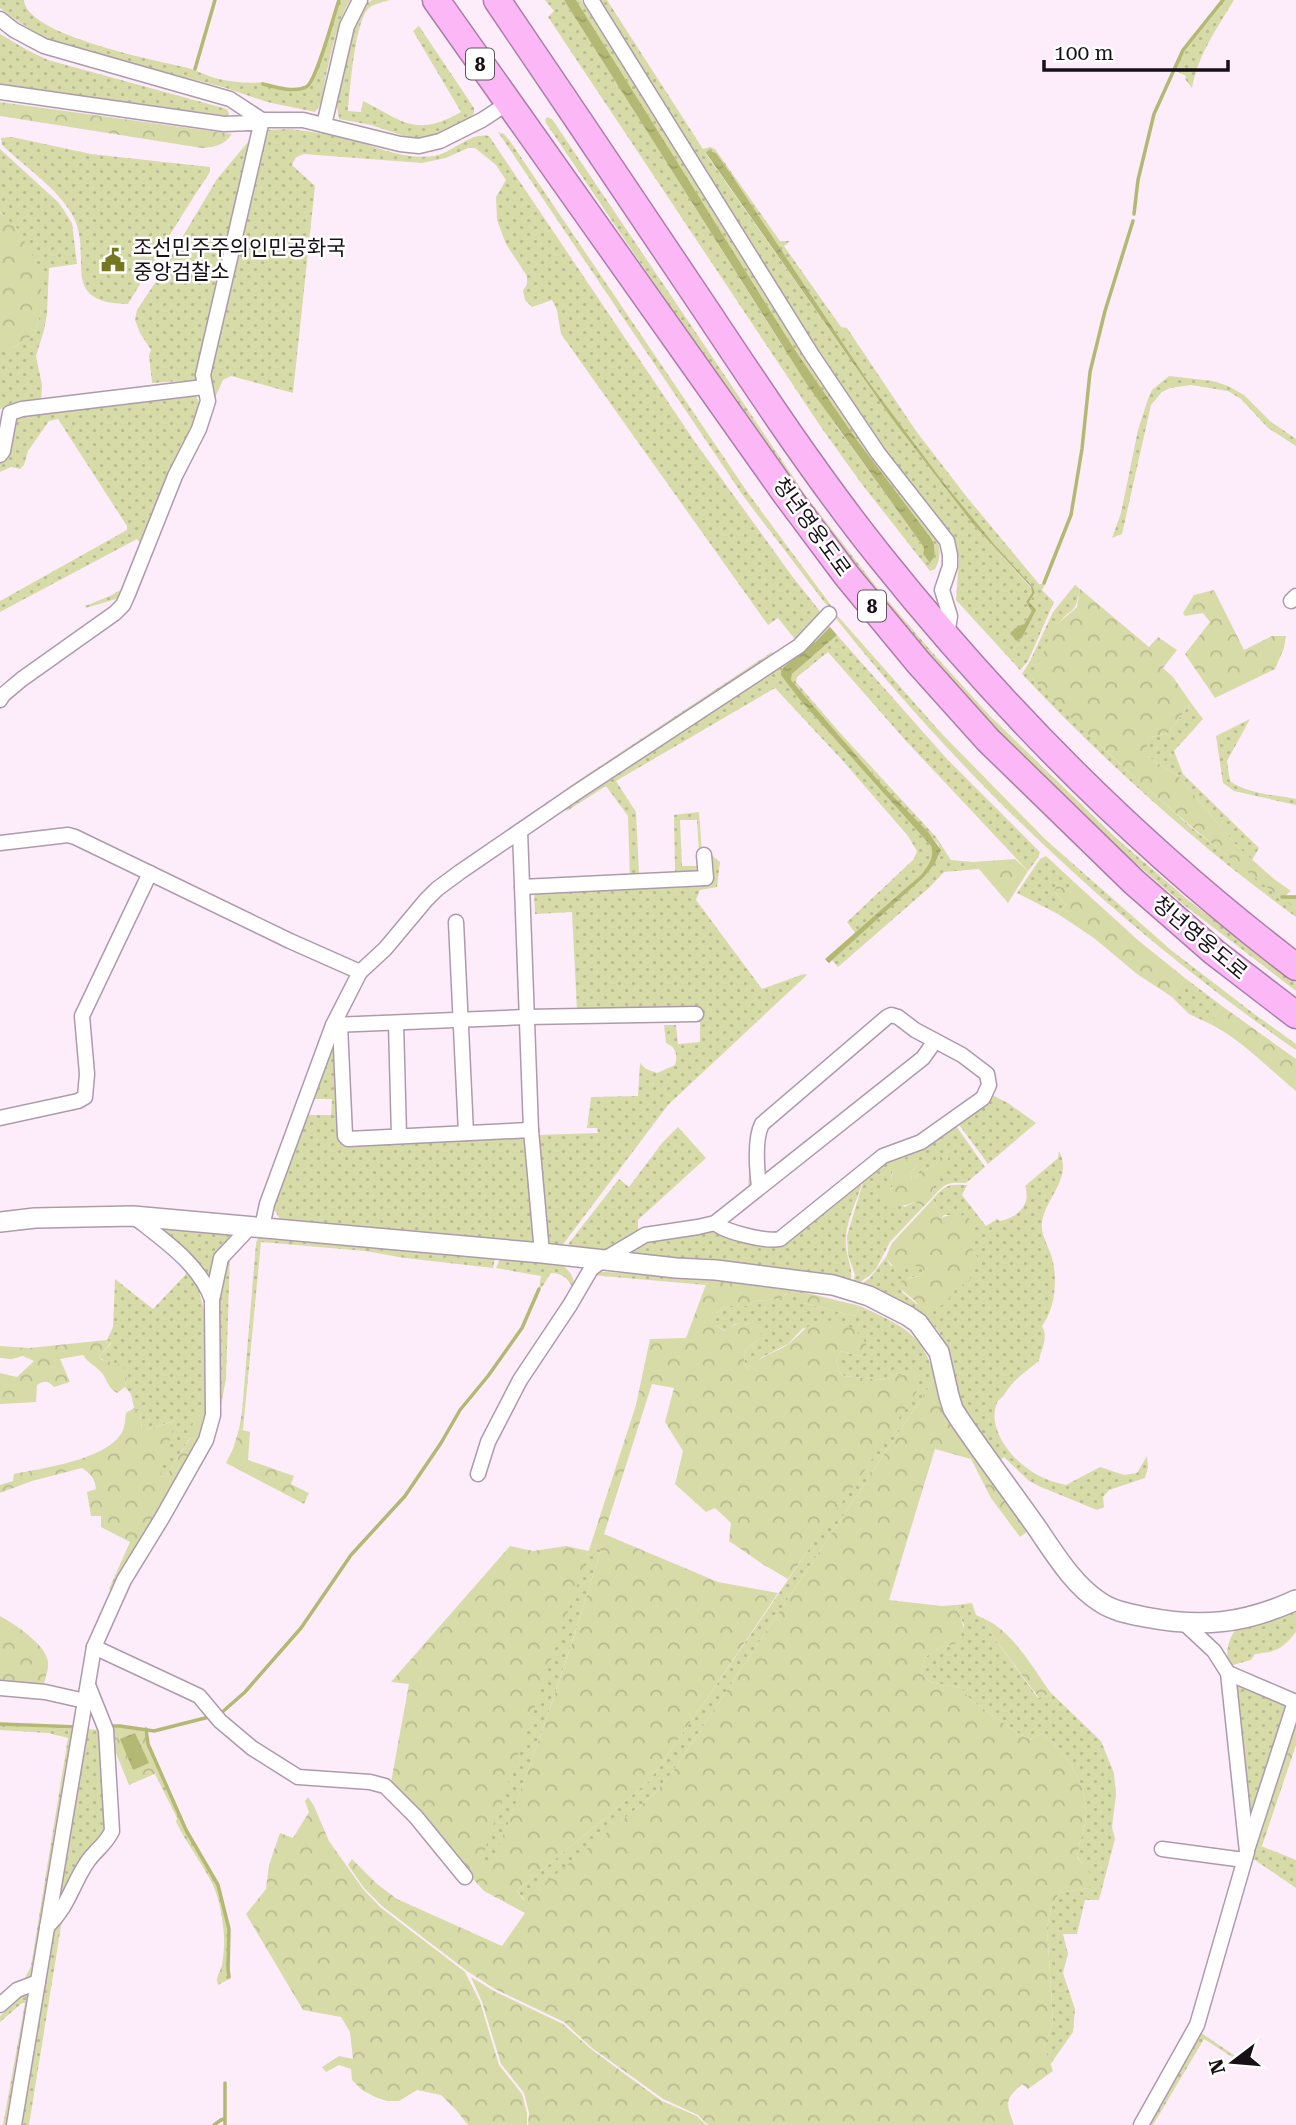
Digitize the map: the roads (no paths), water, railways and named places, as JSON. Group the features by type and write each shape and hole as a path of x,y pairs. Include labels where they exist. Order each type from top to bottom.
{"highway":[{"name":"청년영웅도로","path":"436,0 785,493 847,576 918,662 988,740 1134,882 1214,952 1296,1015"},
{"name":"청년영웅도로","path":"497,0 808,460 876,552 1016,714 1160,854 1238,923 1296,967"}],"street":[{"path":"324,125 346,26 360,0"},
{"path":"592,0 812,355 878,453 947,541 950,566 942,590 950,616 947,637"},
{"path":"0,19 44,46 230,99 262,120"},
{"path":"0,92 224,124 303,120 400,144 419,146 440,142 456,135 508,103"},
{"path":"0,700 22,679 123,606 175,476 199,429 208,401 203,375 262,120"},
{"path":"0,455 10,413 204,387"},
{"path":"14,2125 94,1647 124,1580 206,1440 213,1415 212,1300 221,1258 256,1226 267,1204 360,972 385,949 437,889 799,646 829,614"},
{"path":"520,831 531,1130 542,1253"},
{"path":"0,843 68,835 360,972"},
{"path":"522,887 706,878 704,855"},
{"path":"0,1118 78,1101 85,1097 87,1074 82,1016 150,873"},
{"path":"456,922 466,1133"},
{"path":"337,1025 527,1017 696,1014"},
{"path":"715,1223 722,1229 769,1240 779,1238 883,1156 921,1142 983,1098 989,1085 987,1074 962,1055 891,1015 881,1020 762,1124 758,1134 759,1187"},
{"path":"396,1023 399,1136"},
{"path":"337,1025 345,1136 348,1139 531,1130"},
{"path":"478,1474 488,1442 520,1380 591,1269 645,1235 715,1223 923,1058 935,1041"},
{"path":"133,1216 199,1274 208,1287 212,1300"},
{"path":"0,1222 35,1218 133,1216 542,1253 833,1285 869,1296 908,1316 925,1331 939,1352 949,1396 960,1420 1074,1577 1099,1602 1146,1618 1211,1624 1263,1614 1296,1600"},
{"path":"1184,1623 1214,1651 1228,1673 1245,1856"},
{"path":"94,1647 199,1696 216,1716 252,1748 298,1777 370,1782 385,1786 416,1817 465,1877"},
{"path":"1141,2125 1197,2025 1245,1856 1296,1702 1228,1673"},
{"path":"47,1927 60,1914 88,1861 107,1842 112,1831 105,1727 88,1684"},
{"path":"0,1688 45,1692 85,1701"},
{"path":"1162,1849 1245,1856"},
{"path":"0,2005 17,1990 38,1983"}],"water":[{"path":"564,0 576,0 793,347 854,436 931,538 935,556 930,563 923,554 924,548 920,542 806,383"},
{"path":"708,150 716,153 731,174 868,381 944,483 1033,587 1035,593 1029,602 1036,610 1022,638 1016,641 1010,633 1024,624 1032,611 1026,602 1032,593 1031,587 973,524 892,419 706,153"},
{"path":"830,627 837,635 792,674 791,680 883,786 928,832 941,850 924,877 829,963 825,959 921,875 932,854 931,846 800,700 781,675 785,666"},
{"path":"135,1733 149,1763 133,1770 120,1739"}],"waterway":[{"path":"195,69 215,0"},
{"path":"263,84 296,89 306,87 310,83 320,61 339,0"},
{"path":"1134,214 1138,180 1154,114 1183,50 1223,0"},
{"path":"1044,583 1071,515 1082,449 1090,372 1105,311 1133,221"},
{"path":"1282,897 1296,897"},
{"path":"220,1714 245,1692 301,1628 351,1555 405,1496 460,1410 522,1328 539,1289"},
{"path":"107,1726 154,1731 213,1716"},
{"path":"0,1724 78,1727"},
{"path":"146,1729 148,1744 186,1830 218,1885 229,1929 229,1977"},
{"path":"225,2083 225,2125"},
{"path":"214,2125 224,2119"}],"place":[{"name":"조선민주주의인민공화국 중앙검찰소","path":"113,260"}]}
